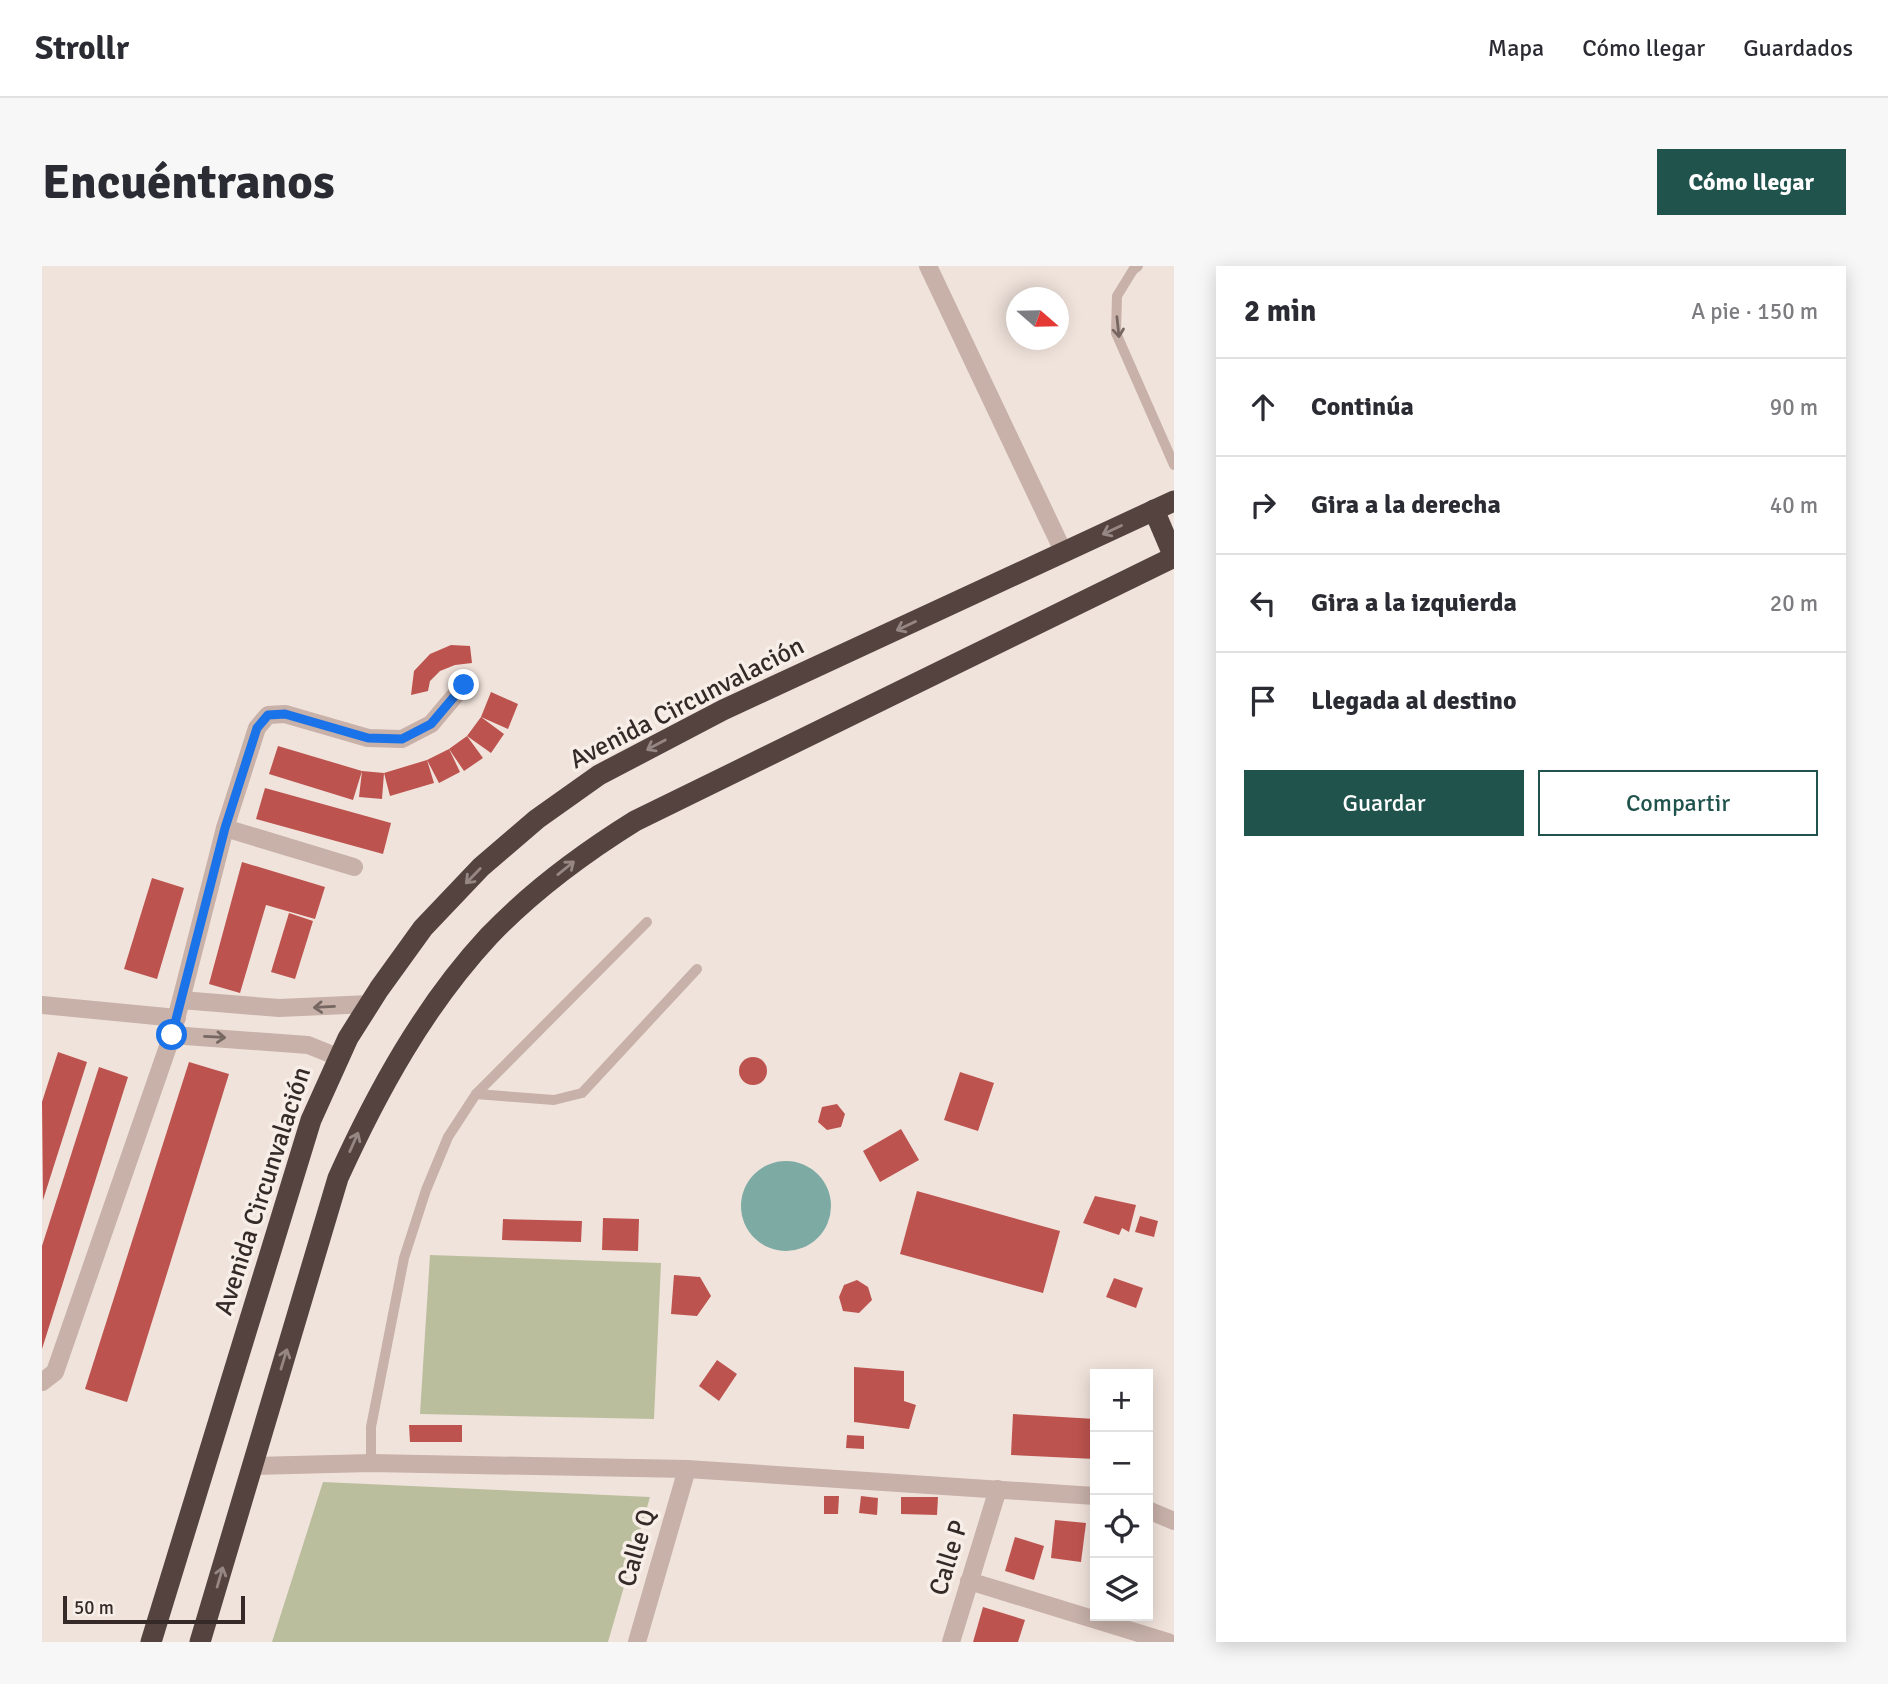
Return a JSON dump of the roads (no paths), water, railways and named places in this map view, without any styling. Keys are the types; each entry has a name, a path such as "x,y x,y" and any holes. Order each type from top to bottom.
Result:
{"highway":[{"name":"Avenida Circunvalación","path":"151,1642 311,1120 338,1057 370,1004 423,928 481,867 537,819 599,775 723,710 1174,500"},
{"path":"200,1642 343,1166 365,1117 399,1059 440,997 489,936 540,888 577,859 635,821 1174,557 1154,510"}],"street":[{"path":"928,266 1064,552"},
{"path":"42,1382 55,1372 177,1018 225,828 257,728 268,715 285,714 368,738 402,739 431,724 464,685"},
{"path":"225,828 354,867"},
{"path":"177,1018 370,1004"},
{"path":"42,1005 177,1018 308,1045 338,1057"},
{"path":"253,1466 371,1462 687,1469 1090,1496"},
{"name":"Calle Q","path":"637,1642 687,1469"},
{"name":"Calle P","path":"951,1642 998,1489"},
{"path":"1153,1512 1174,1521"},
{"path":"969,1581 1168,1642"}],"lane":[{"path":"1138,266 1117,296 1116,333 1174,465"},
{"path":"371,1462 371,1427 404,1258 426,1190 448,1137 477,1094 647,922"},
{"path":"477,1094 554,1100 582,1093 697,969"}],"water":[{"path":"777,1161 795,1161 811,1168 824,1181 831,1197 831,1215 824,1231 811,1244 795,1251 777,1251 761,1244 748,1231 741,1215 741,1197 748,1181 761,1168"}]}
